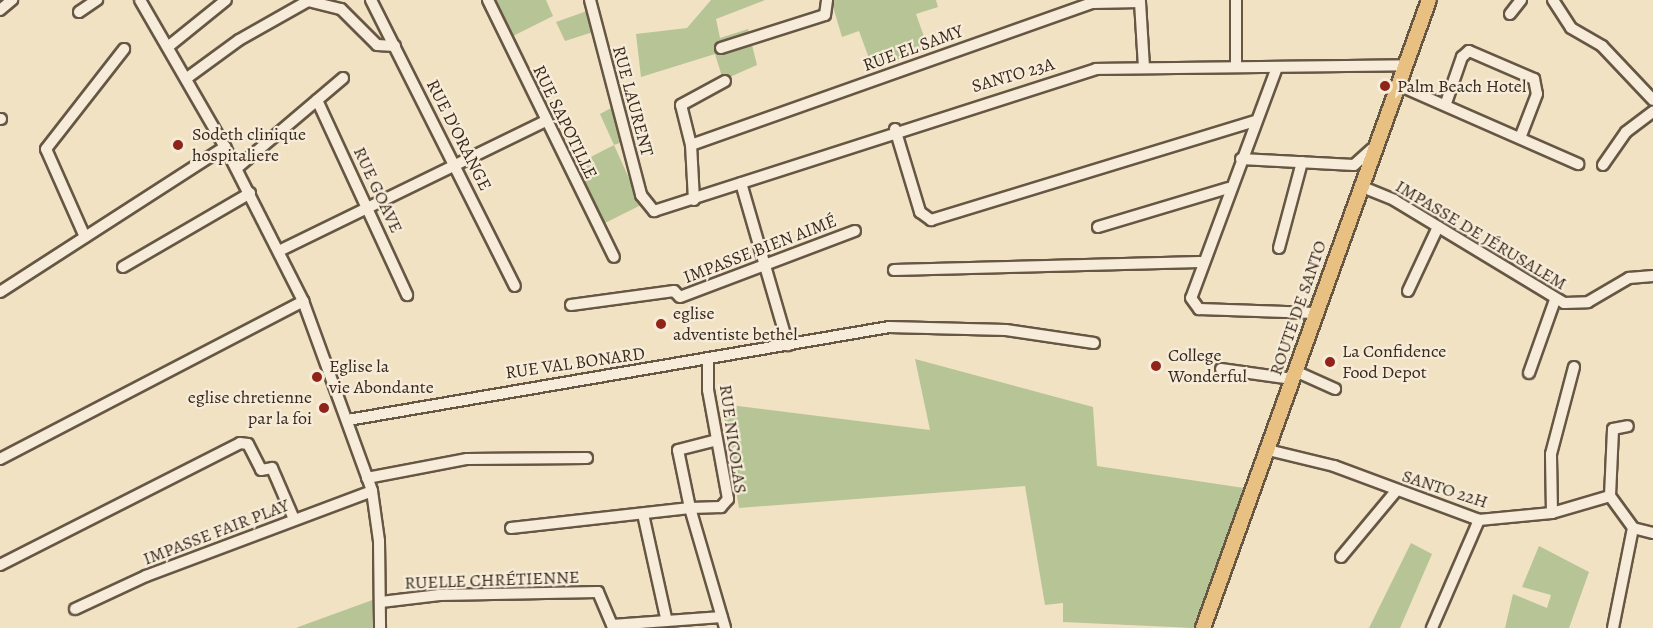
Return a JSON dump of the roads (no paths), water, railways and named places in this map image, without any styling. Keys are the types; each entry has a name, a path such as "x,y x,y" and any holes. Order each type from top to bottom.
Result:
{"main road":[{"name":"ROUTE DE SANTO","path":"1203,628 1360,186 1429,0"}],"street":[{"path":"0,10 12,0"},
{"path":"78,12 97,0"},
{"path":"140,0 169,46 237,168 281,250 303,301 372,491 381,602 380,628"},
{"path":"169,46 226,0"},
{"name":"RUE D'ORANGE","path":"371,0 515,286"},
{"name":"RUE SAPOTILLE","path":"488,0 614,257"},
{"name":"RUE LAURENT","path":"590,0 648,210"},
{"path":"722,48 825,15 827,0"},
{"path":"1236,0 1236,66"},
{"path":"1510,14 1521,0"},
{"path":"1553,0 1571,28 1602,46 1653,100"},
{"path":"187,78 239,40 308,1 341,9 377,45 395,46"},
{"name":"RUE EL SAMY","path":"691,145 1093,3 1140,2 1144,68"},
{"path":"85,237 46,148 124,49"},
{"path":"1446,103 1462,57 1469,51 1534,79 1537,94 1520,138"},
{"name":"SANTO 23A","path":"648,210 694,200 895,129 1096,69 1236,66 1276,70 1405,65"},
{"path":"1276,70 1200,262 1191,298 1199,309 1315,313"},
{"path":"237,168 344,78"},
{"path":"694,200 691,145 681,105 725,81"},
{"path":"1398,85 1446,103 1578,164"},
{"name":"RUE GOAVE","path":"317,100 370,207 407,295"},
{"path":"1603,165 1626,132 1653,112"},
{"path":"281,250 546,121"},
{"path":"895,129 920,212 932,220 1254,121"},
{"path":"1241,159 1354,165 1377,143"},
{"path":"0,292 225,147"},
{"path":"1280,249 1302,162"},
{"path":"741,183 788,345"},
{"name":"IMPASSE DE JÉRUSALEM","path":"1360,186 1438,227 1555,300 1588,302 1629,278 1653,276"},
{"path":"1098,227 1228,188"},
{"path":"123,267 250,193"},
{"path":"1408,291 1438,227"},
{"name":"IMPASSE BIEN AIMÉ","path":"571,305 674,291 680,297 855,231"},
{"path":"894,270 1200,262"},
{"path":"1529,373 1555,300"},
{"path":"0,459 303,301"},
{"name":"RUE VAL BONARD","path":"348,420 452,398 708,361 889,327 1006,330 1094,343"},
{"name":"RUE NICOLAS","path":"690,508 726,504 708,361"},
{"path":"1552,513 1551,454 1574,367"},
{"path":"1221,369 1294,375 1335,389"},
{"path":"1628,426 1613,429 1610,496 1634,528 1653,533"},
{"path":"717,440 678,450 690,508 724,623"},
{"path":"0,565 240,442 248,444 261,470 272,468 294,519"},
{"name":"SANTO 22H","path":"1268,450 1334,466 1479,520 1552,513 1610,496"},
{"path":"367,478 467,459 587,458"},
{"name":"IMPASSE FAIR PLAY","path":"75,609 294,519 372,491"},
{"path":"1341,557 1396,491"},
{"path":"512,528 690,508"},
{"path":"643,514 666,618"},
{"path":"1432,628 1479,520"},
{"path":"1613,628 1634,528"},
{"name":"RUELLE CHRÉTIENNE","path":"381,602 440,595 598,592 612,625 666,618 724,623"}],"place":[{"name":"Palm Beach Hotel","path":"1385,86"},
{"name":"Sodeth clinique hospitaliere","path":"178,145"},
{"name":"eglise adventiste bethel","path":"661,324"},
{"name":"La Confidence Food Depot","path":"1330,362"},
{"name":"College Wonderful","path":"1156,366"},
{"name":"Eglise la vie Abondante","path":"317,377"},
{"name":"eglise chretienne par la foi","path":"324,408"}]}
